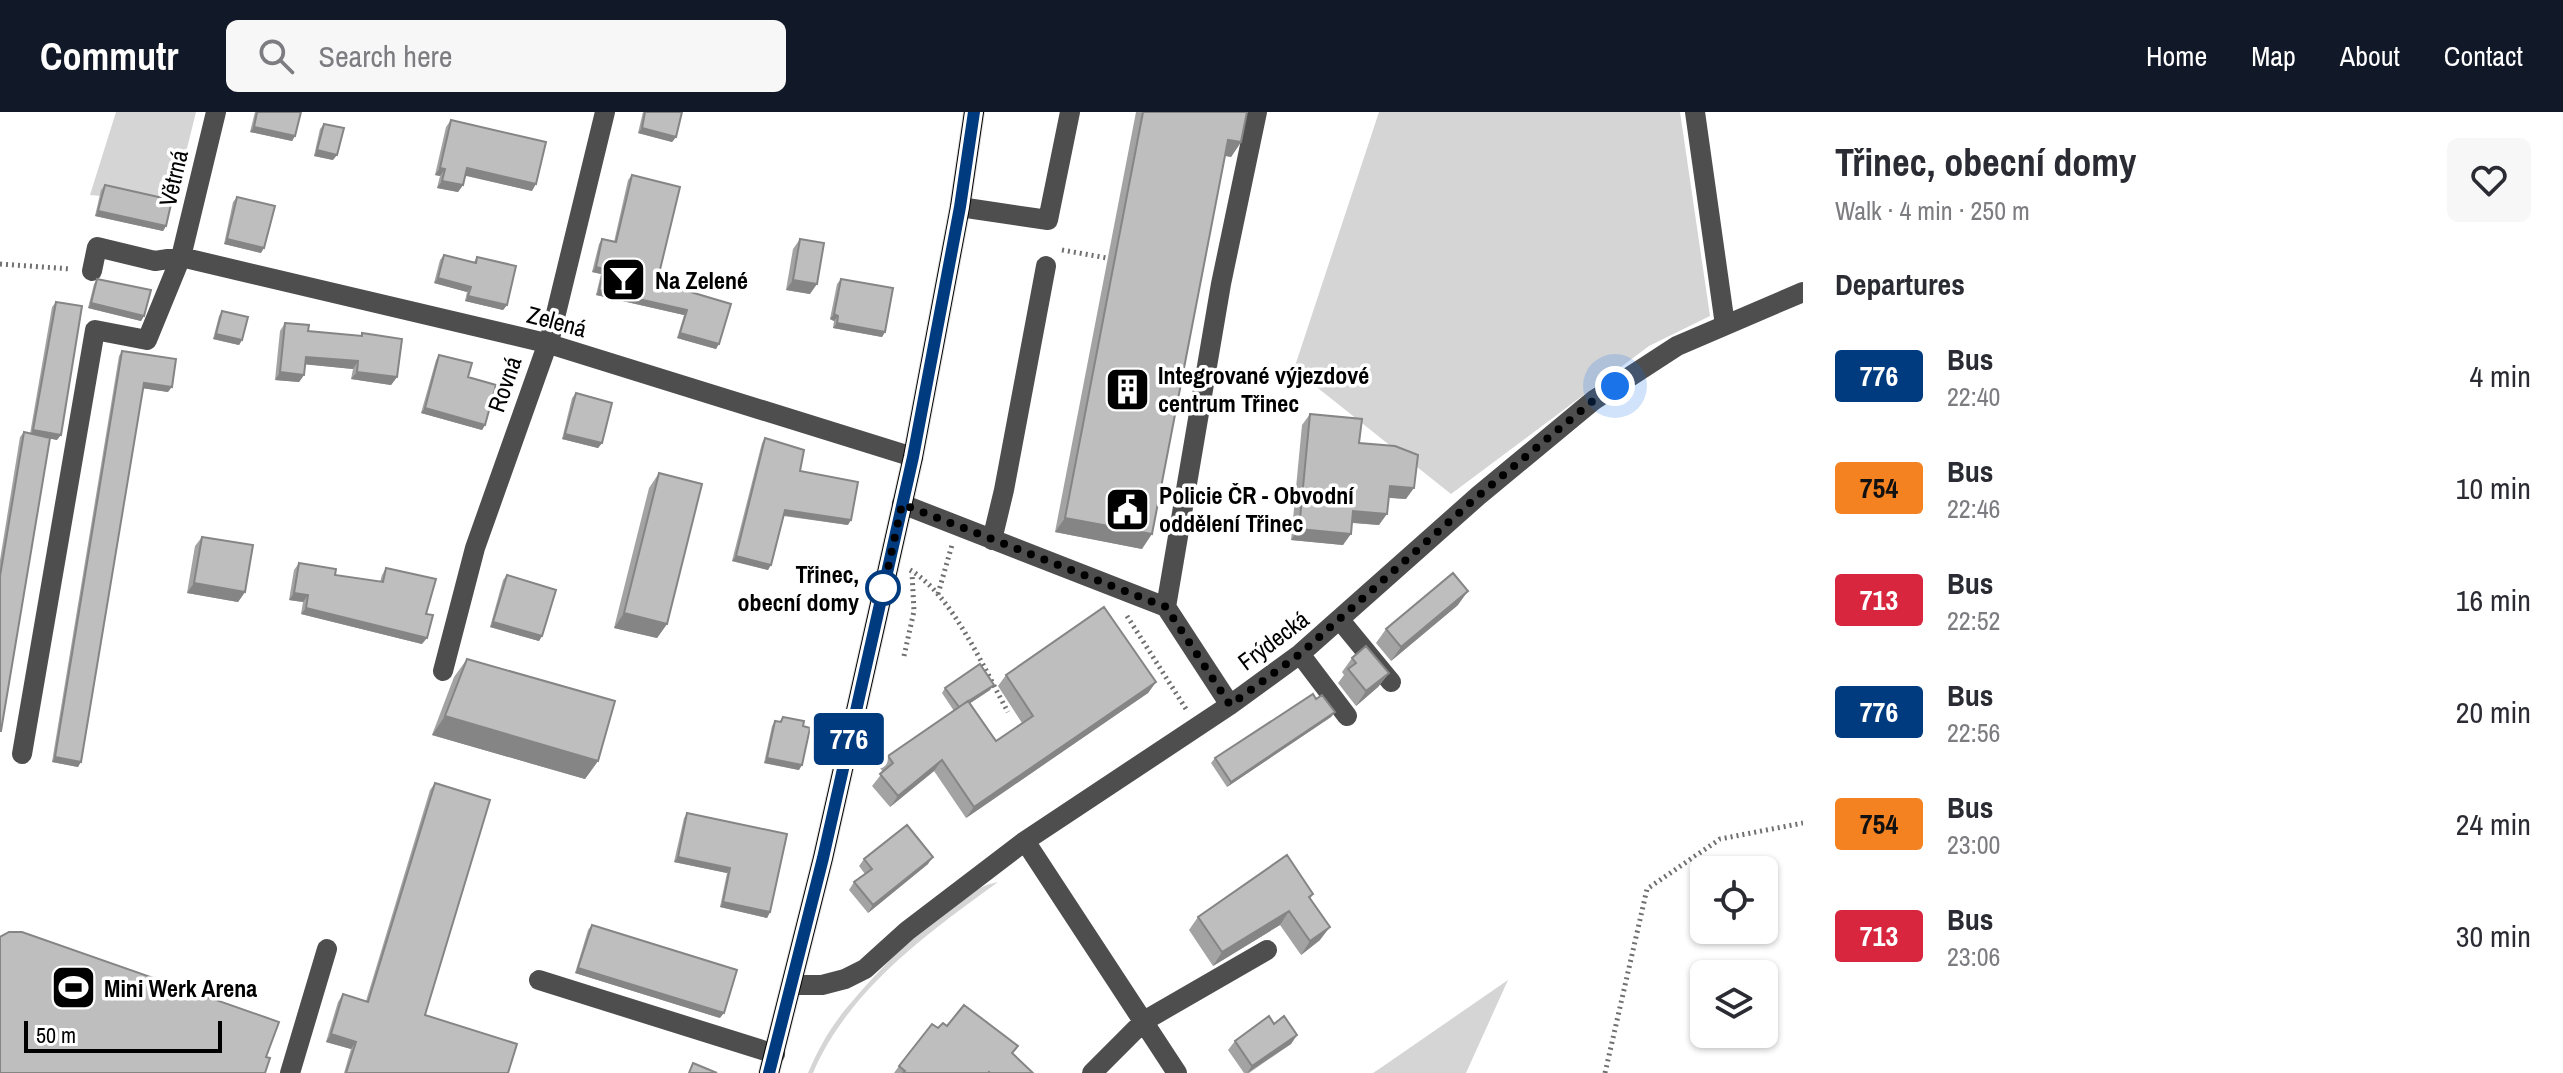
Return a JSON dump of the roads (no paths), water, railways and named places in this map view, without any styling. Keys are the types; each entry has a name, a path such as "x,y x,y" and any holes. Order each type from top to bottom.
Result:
{"main road":[{"path":"772,1064 913,457 960,207 974,112"}],"street":[{"name":"Větrná","path":"22,754 95,330 147,340 181,257 216,112"},
{"name":"Rovná","path":"443,671 475,548 551,334 605,112"},
{"path":"960,207 1048,220 1070,112"},
{"path":"1166,607 1221,284 1257,112"},
{"path":"1695,112 1725,325"},
{"name":"Zelená","path":"92,271 97,247 155,261 181,257 546,343 913,457"},
{"path":"992,540 1046,266"},
{"name":"Frýdecká","path":"792,985 822,985 865,969 918,922 1025,841 1230,705 1300,654 1478,496 1594,400 1677,346 1803,292"},
{"path":"902,504 1166,607 1230,705"},
{"path":"1340,620 1391,682"},
{"path":"1300,654 1347,716"},
{"path":"1025,841 1177,1073"},
{"path":"290,1073 327,949"},
{"path":"1092,1073 1144,1021 1267,950"},
{"path":"539,980 772,1064"}],"place":[{"name":"Na Zelené","path":"624,280"},
{"name":"Integrované výjezdové centrum Třinec","path":"1127,389"},
{"name":"Policie ČR - Obvodní oddělení Třinec","path":"1128,509"},
{"name":"Třinec, obecní domy","path":"883,588"},
{"name":"Mini Werk Arena","path":"73,988"}]}
